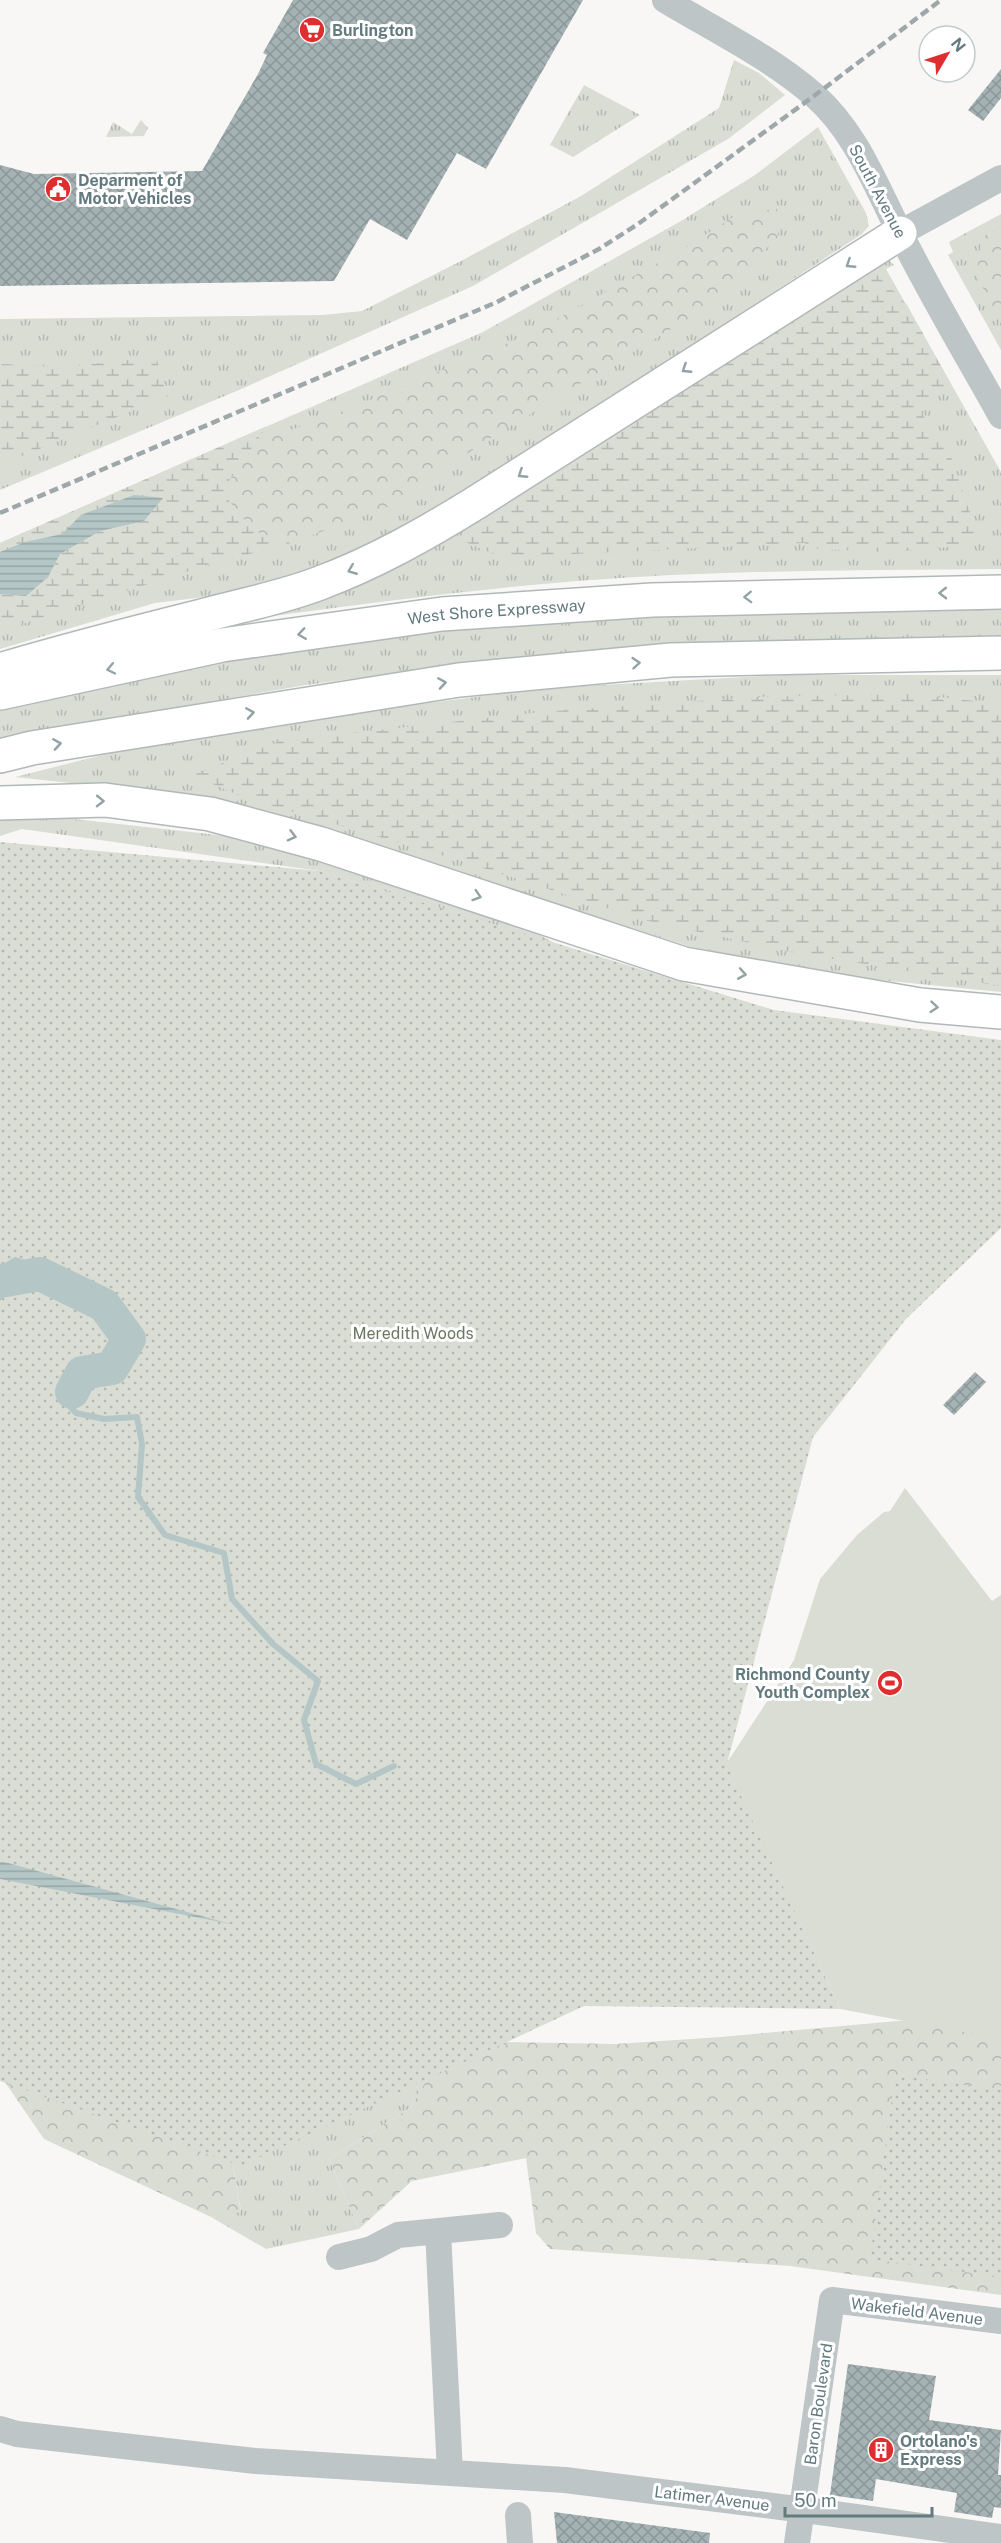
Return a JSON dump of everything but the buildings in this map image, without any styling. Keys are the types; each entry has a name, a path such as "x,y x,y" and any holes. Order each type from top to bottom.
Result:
{"highway":[{"path":"0,669 68,650 266,602 320,584 372,562 425,534 477,502 900,233"},
{"name":"West Shore Expressway","path":"0,693 222,645 442,614 652,600 1001,592"},
{"path":"0,756 44,746 471,679 671,660 1001,653"},
{"path":"0,802 105,800 210,814 321,844 684,964 920,1005 1001,1012"}],"street":[{"name":"South Avenue","path":"665,0 775,66 814,96 842,125 870,170 900,233 1001,416"},
{"path":"900,233 1001,178"},
{"path":"339,2257 371,2249 398,2235 501,2225"},
{"path":"438,2231 450,2473"},
{"name":"Wakefield Avenue","path":"832,2300 1001,2321"},
{"name":"Baron Boulevard","path":"797,2543 832,2300"},
{"name":"Latimer Avenue","path":"0,2429 16,2434 256,2461 565,2480 802,2510 893,2533 1001,2537"},
{"path":"518,2515 520,2543"}],"green space":[{"path":"734,60 759,73 785,95 728,139 473,286 239,390 0,490 0,319 323,315 362,311 581,196 719,108"},
{"path":"584,85 640,115 573,157 550,145"},
{"path":"141,120 148,128 144,136 106,137 113,122 132,134"},
{"path":"818,127 866,213 869,226 862,234 456,500 336,563 213,596 155,603 0,649 0,543 483,332 681,221 755,175"},
{"path":"777,209 778,237 706,308 495,435 390,506 291,543 253,531 229,501 228,482 256,441 321,420 530,334 688,246 739,213"},
{"path":"1001,214 1001,350 948,255 953,252 949,242"},
{"path":"1001,227 1001,322 976,275 982,237"},
{"path":"887,258 894,265 886,269 1001,472 1001,569 842,570 631,577 425,596 172,630 292,597"},
{"path":"868,266 907,305 950,382 922,414 951,457 977,533 962,546 887,552 817,549 804,543 531,556 494,554 463,541 467,523"},
{"path":"156,357 168,396 0,465 0,364 64,367"},
{"path":"267,426 228,482 229,501 253,531 291,543 211,564 0,631 0,594 26,596 48,577 60,554 100,531 144,521 81,515 62,534 25,542 0,552 0,543"},
{"path":"1001,602 1001,641 734,644 524,656 306,685 86,723 0,743 0,705 299,644 524,620"},
{"path":"783,675 1001,675 1001,992 829,975 688,946 337,833 180,795 15,777 130,748 313,718 545,688"},
{"path":"913,694 1001,704 1001,986 796,953 644,920 455,859 245,798 192,775 280,741 541,712 755,697"},
{"path":"11,812 254,839 508,917 556,944 320,871 22,829 0,836 0,813"},
{"name":"Meredith Woods","path":"0,842 320,871 774,1010 1001,1040 1001,1228 906,1319 813,1437 727,1764 840,2009 584,2006 241,2166 0,2081"},
{"name":"Richmond County Youth Complex","path":"905,1488 992,1601 1001,1595 1001,2039 840,2009 726,1764 794,1660 820,1579 857,1535 884,1512 890,1511"},
{"path":"974,2014 1001,2029 1001,2295 790,2266 550,2249 536,2233 526,2158 412,2181 359,2229 329,2159 410,2108 450,2041 616,2044"},
{"path":"0,2041 225,2121 241,2212 211,2217 44,2139 0,2075"},
{"path":"450,2041 410,2108 329,2159 359,2229 266,2249 211,2217 241,2211 225,2121"},
{"path":"895,2075 1001,2090 1001,2277 870,2259"}],"shaded area":[{"path":"134,495 163,498 144,521 100,531 60,554 48,577 26,596 0,594 0,552 25,542 62,534 81,515"},
{"path":"15,1257 73,1275 104,1305 43,1288 5,1294 0,1301 0,1266"},
{"path":"0,1862 8,1863 231,1924 0,1879"}],"waterway":[{"path":"0,1281 40,1274 104,1305 129,1339 112,1368 82,1373 72,1392"},
{"path":"72,1392 66,1402 76,1413 104,1419 137,1417 142,1444 138,1497 165,1535 224,1553 232,1599 273,1644 318,1681 304,1720 316,1764 356,1784 394,1766"}],"railway":[{"path":"0,513 497,302 599,249 638,224 814,96 941,0"}],"place":[{"name":"Burlington","path":"312,30"},
{"name":"Deparment of Motor Vehicles","path":"58,189"},
{"name":"Richmond County Youth Complex","path":"890,1683"},
{"name":"Ortolano's Express","path":"881,2450"}]}
